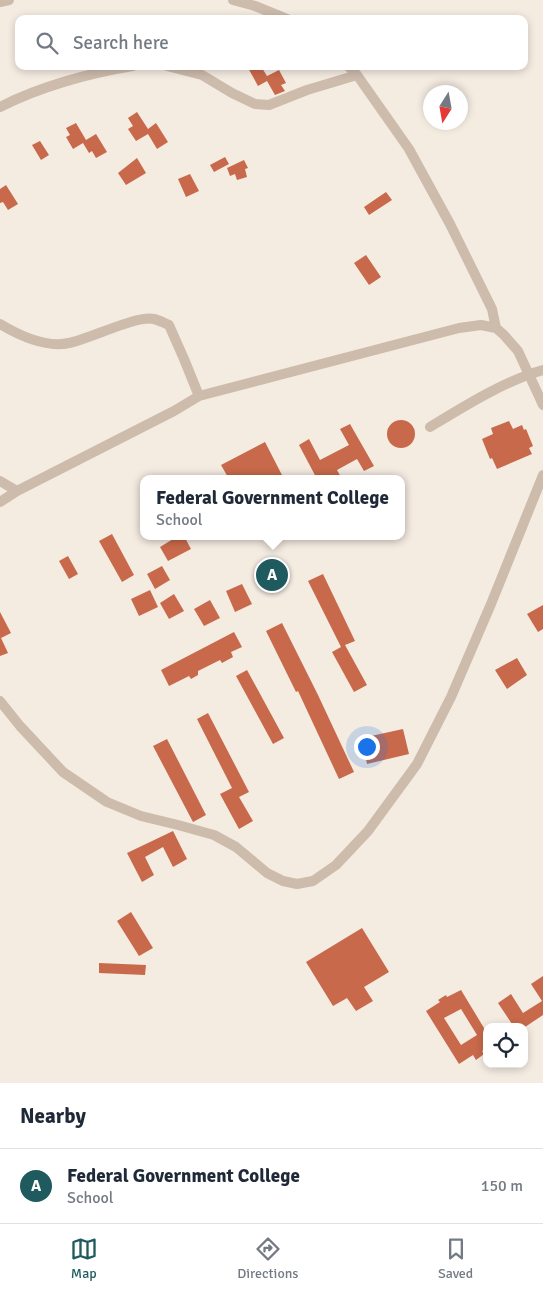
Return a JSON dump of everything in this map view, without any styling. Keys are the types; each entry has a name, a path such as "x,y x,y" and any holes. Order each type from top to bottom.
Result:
{"street":[{"path":"0,2 9,0"},
{"path":"233,0 277,15"},
{"path":"0,107 23,95 117,70"},
{"path":"183,70 202,75 255,104 269,105 307,90 357,75"},
{"path":"352,70 409,149 450,224 492,309 496,328"},
{"path":"0,324 15,333 38,341 61,344 135,321 154,318 169,325 199,396"},
{"path":"0,502 17,491 174,411 199,396 459,328 481,325 496,328 504,335 518,351 543,405"},
{"path":"430,427 457,410 528,374 543,370"},
{"path":"0,700 20,726 63,772 107,802 141,816 214,835 236,847 267,873 283,881 297,884 313,881 336,865 368,831 417,764 451,697 543,475"},
{"path":"0,481 17,491"}],"building":[{"path":"249,70 263,70 267,76 279,70 286,83 281,85 285,91 275,95 267,81 258,86"},
{"path":"137,112 148,129 156,123 168,142 157,149 148,134 136,141 128,129 133,126 128,118"},
{"path":"76,123 86,140 96,134 107,152 96,158 92,151 89,153 83,143 73,149 66,137 70,135 66,128"},
{"path":"40,141 49,155 41,160 32,145"},
{"path":"225,157 229,164 214,172 210,165"},
{"path":"137,158 146,173 126,185 118,173"},
{"path":"244,160 248,168 245,169 247,177 237,180 235,174 230,176 227,168"},
{"path":"190,174 199,191 186,197 178,179"},
{"path":"6,185 18,204 8,210 3,202 0,203 0,189"},
{"path":"386,192 392,200 369,215 364,207"},
{"path":"366,255 381,277 369,285 354,263"},
{"path":"401,420 411,424 415,434 411,444 401,448 391,444 387,434 391,424"},
{"path":"509,421 513,429 522,425 524,430 526,429 533,446 529,448 532,454 497,469 492,458 490,459 482,439 493,434 491,428"},
{"path":"350,424 374,466 364,471 357,459 337,470 340,475 315,475 299,445 309,439 320,460 349,445 340,429"},
{"path":"265,442 282,475 227,475 221,465"},
{"path":"112,534 134,575 122,582 99,541"},
{"path":"171,540 186,540 191,549 168,561 160,547"},
{"path":"68,556 78,574 69,579 59,561"},
{"path":"162,566 170,580 155,589 147,574"},
{"path":"323,574 355,641 345,645 367,685 354,692 332,652 341,647 308,581"},
{"path":"242,584 252,604 235,612 226,591"},
{"path":"150,590 158,607 139,616 131,599"},
{"path":"174,594 184,611 169,619 160,603"},
{"path":"210,600 220,618 204,626 194,609"},
{"path":"543,605 543,629 538,632 527,614"},
{"path":"0,612 11,633 1,638 8,653 0,656"},
{"path":"282,623 354,772 339,779 298,691 296,692 266,631"},
{"path":"234,632 242,647 231,652 233,657 222,663 220,660 198,671 198,675 191,679 189,676 169,686 161,670"},
{"path":"517,658 527,675 507,689 495,670"},
{"path":"247,670 284,738 273,744 236,676"},
{"path":"208,713 249,792 239,797 253,821 239,829 220,794 232,788 197,719"},
{"path":"403,729 409,754 367,764 362,738"},
{"path":"167,739 206,815 193,822 153,746"},
{"path":"173,831 187,859 173,867 163,847 145,857 154,875 142,882 127,853"},
{"path":"131,912 153,948 139,956 117,921"},
{"path":"362,928 389,972 364,987 373,1001 356,1011 347,998 333,1006 306,962"},
{"path":"99,963 146,965 145,975 99,973"},
{"path":"543,976 543,1015 528,1025 528,1023 511,1023 498,1003 511,994 523,1013 542,1001 531,984"},
{"path":"461,990 483,1026 483,1055 476,1060 473,1055 459,1064 426,1011 440,1002 438,1000 446,995 447,997","holes":["461,1009 477,1035 461,1045 444,1018"]}],"place":[{"name":"Federal Government College","path":"272,575"}]}
